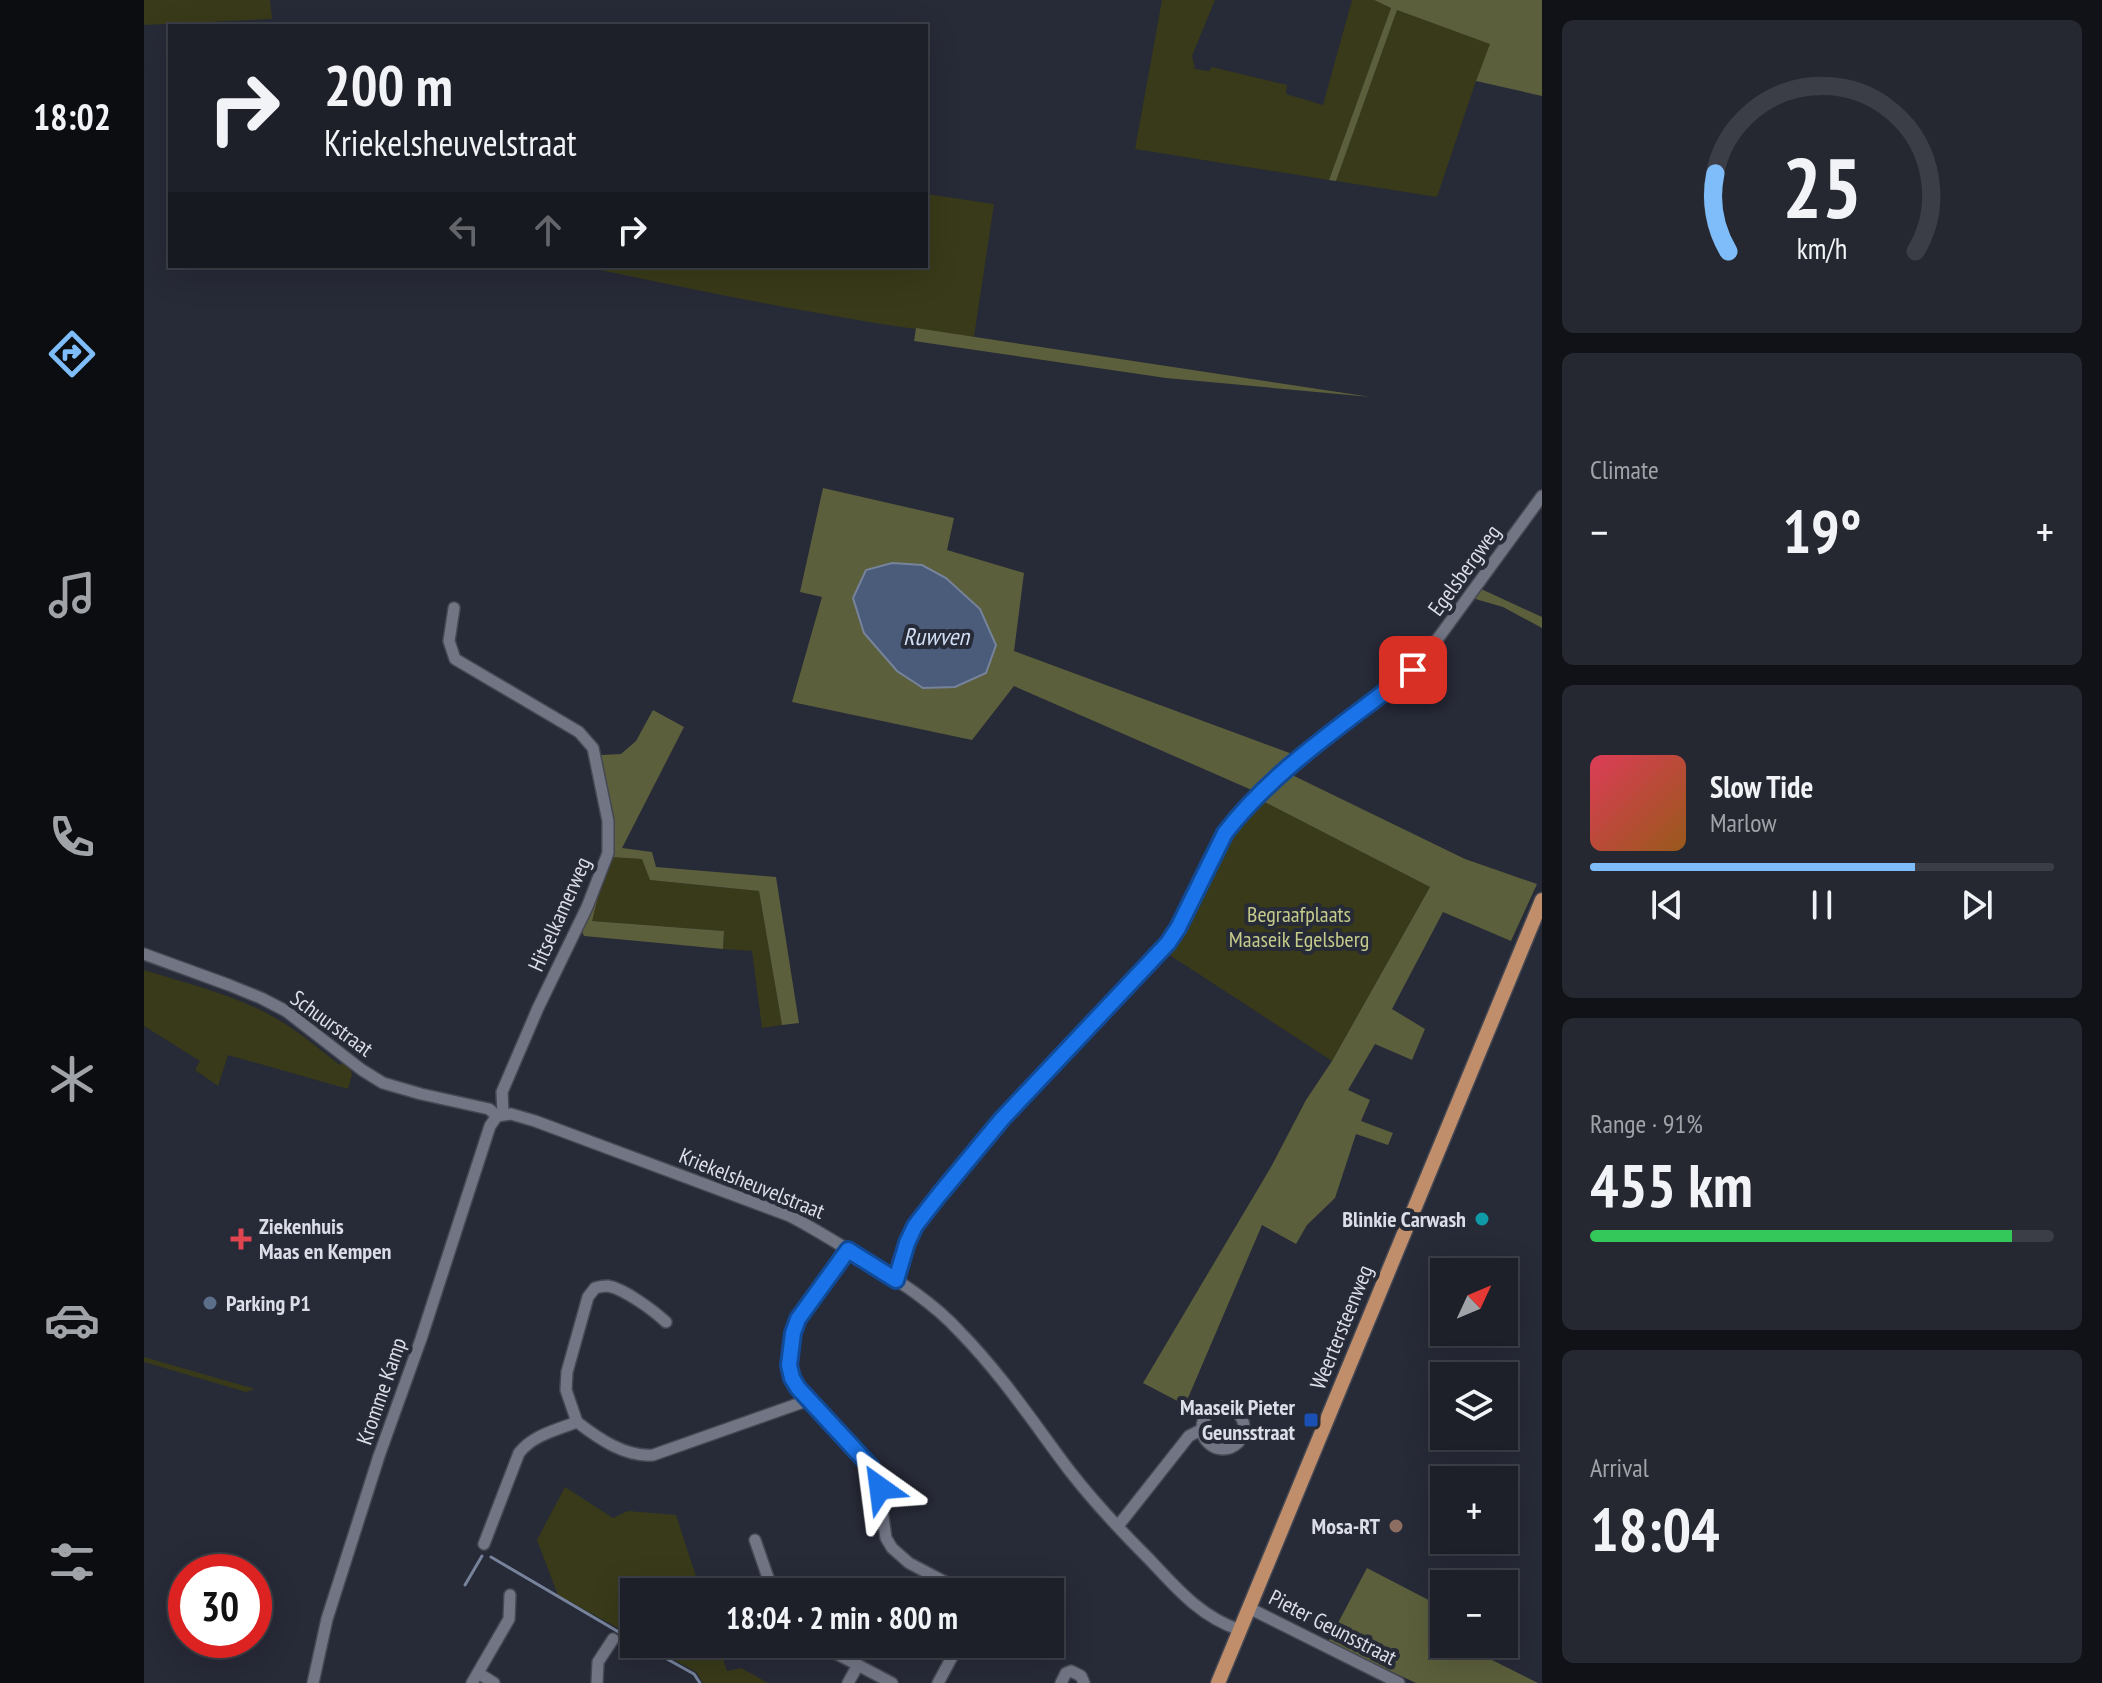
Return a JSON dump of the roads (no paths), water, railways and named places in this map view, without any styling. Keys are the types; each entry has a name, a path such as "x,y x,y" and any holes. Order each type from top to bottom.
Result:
{"main road":[{"name":"Weertersteenweg","path":"1218,1683 1542,902"}],"street":[{"name":"Egelsbergweg","path":"896,1280 915,1226 939,1195 1002,1119 1168,943 1233,822 1278,775 1423,659 1542,496"},
{"name":"Hitselkamerweg","path":"454,608 449,641 455,659 579,732 593,748 608,821 608,853 587,907 502,1092 500,1115"},
{"name":"Schuurstraat","path":"144,954 229,985 286,1011 383,1083 489,1109 500,1115"},
{"name":"Kriekelsheuvelstraat","path":"500,1115 511,1114 535,1121 780,1212 820,1231 896,1280 957,1328 1015,1394 1071,1472 1118,1526 1195,1605 1213,1619 1240,1630"},
{"name":"Kromme Kamp","path":"313,1683 327,1619 379,1456 421,1339 490,1126 500,1115"},
{"path":"848,1250 798,1319 789,1365 792,1378 871,1467 883,1501 886,1538 892,1548 909,1563 937,1578"},
{"path":"666,1322 625,1294 607,1286 595,1288 588,1297 567,1372 566,1390 577,1422 627,1452 639,1456 653,1455 809,1400"},
{"path":"484,1544 519,1453 535,1439 577,1422"},
{"path":"1118,1526 1189,1436 1201,1430"},
{"path":"755,1540 768,1578"},
{"path":"494,1683 475,1678 509,1619 510,1595"},
{"name":"Pieter Geunsstraat","path":"1249,1608 1399,1683"},
{"path":"597,1683 598,1662 613,1639"},
{"path":"845,1658 892,1683"},
{"path":"938,1683 951,1658"},
{"path":"848,1683 858,1665"},
{"path":"1061,1683 1066,1673 1071,1671 1081,1676 1084,1683"}],"water":[{"name":"Ruwven","path":"892,563 922,565 946,578 980,609 996,645 986,673 955,687 923,688 897,671 864,633 853,598 866,570"}],"waterway":[{"path":"465,1585 482,1556"},
{"path":"491,1557 620,1633"},
{"path":"665,1658 694,1674 700,1683"}],"place":[{"name":"Blinkie Carwash","path":"1482,1219"},
{"name":"Ziekenhuis Maas en Kempen","path":"241,1239"},
{"name":"Parking P1","path":"210,1303"},
{"name":"Maaseik Pieter Geunsstraat","path":"1311,1420"},
{"name":"Mosa-RT","path":"1396,1526"}],"park label":[{"name":"Begraafplaats Maaseik Egelsberg","path":"1299,926"}]}
